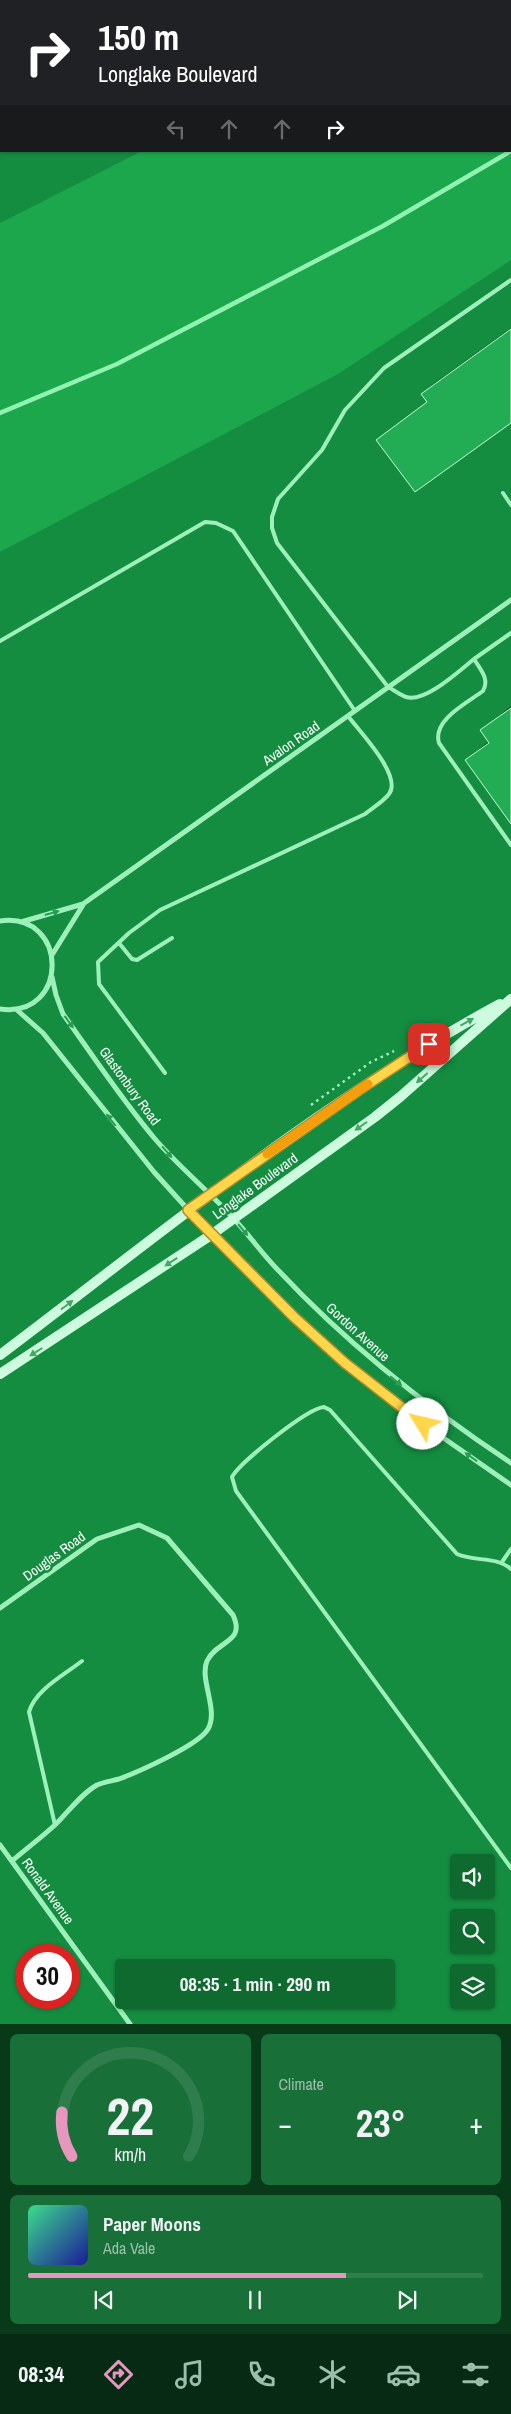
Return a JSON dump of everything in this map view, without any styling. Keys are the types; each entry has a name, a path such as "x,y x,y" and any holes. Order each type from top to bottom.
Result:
{"main road":[{"name":"Longlake Boulevard","path":"0,1355 188,1210 391,1068 511,999"},
{"name":"Longlake Boulevard","path":"0,1374 211,1235 400,1097 511,999"}],"street":[{"name":"Avalon Road","path":"21,922 83,904 511,600"},
{"name":"Avalon Road","path":"52,955 83,904"},
{"path":"0,921 21,922 42,935 52,955"},
{"name":"Glastonbury Road","path":"52,955 52,977 63,1014 154,1137 209,1196"},
{"path":"0,1010 17,1010 39,999 47,989 52,977"},
{"path":"17,1010 43,1034 63,1057 113,1123 188,1210 211,1235 230,1250 288,1311 345,1363 409,1414 511,1485"},
{"name":"Gordon Avenue","path":"209,1196 233,1218 297,1290 385,1372 419,1399 511,1463"},
{"name":"Douglas Road","path":"0,1608 97,1538 139,1525 167,1538 233,1615 238,1624 238,1632 233,1638 214,1650 206,1663 211,1714 209,1728 200,1739 170,1756 90,1790 55,1825"},
{"path":"12,1861 55,1825"},
{"name":"Ronald Avenue","path":"0,1845 130,2024"}],"lane":[{"path":"511,280 384,368 345,410 322,450 278,499 272,517 272,528 277,543 388,687 406,697 416,698 426,695 511,633"},
{"path":"503,492 511,505"},
{"path":"0,641 205,522 216,523 233,531 355,711"},
{"path":"474,659 486,678 486,686 483,691 440,725 437,737 439,743 511,845"},
{"path":"165,1073 99,984 98,962 118,943 160,910 365,814 390,794 392,781 386,768 348,716"},
{"path":"118,943 132,959 138,960 172,938"},
{"path":"511,1569 502,1562 466,1559 457,1554 330,1410 324,1407 310,1412 245,1460 232,1476 236,1491 511,1868"},
{"path":"502,1562 511,1548"},
{"path":"55,1825 29,1712 32,1702 40,1694 82,1661"}],"green space":[{"path":"140,152 511,152 511,260 338,374 0,552 0,223"}],"building":[{"path":"511,329 511,423 415,492 376,440 427,402 421,394"},
{"path":"511,708 511,824 465,760 489,743 480,730"}],"waterway":[{"path":"0,413 117,364 383,226 509,152"}],"slow traffic":[{"path":"267,1154 368,1084"}],"route":[{"path":"423,1424 345,1363 294,1317 230,1250 211,1235 188,1210 286,1140 429,1044"}]}
